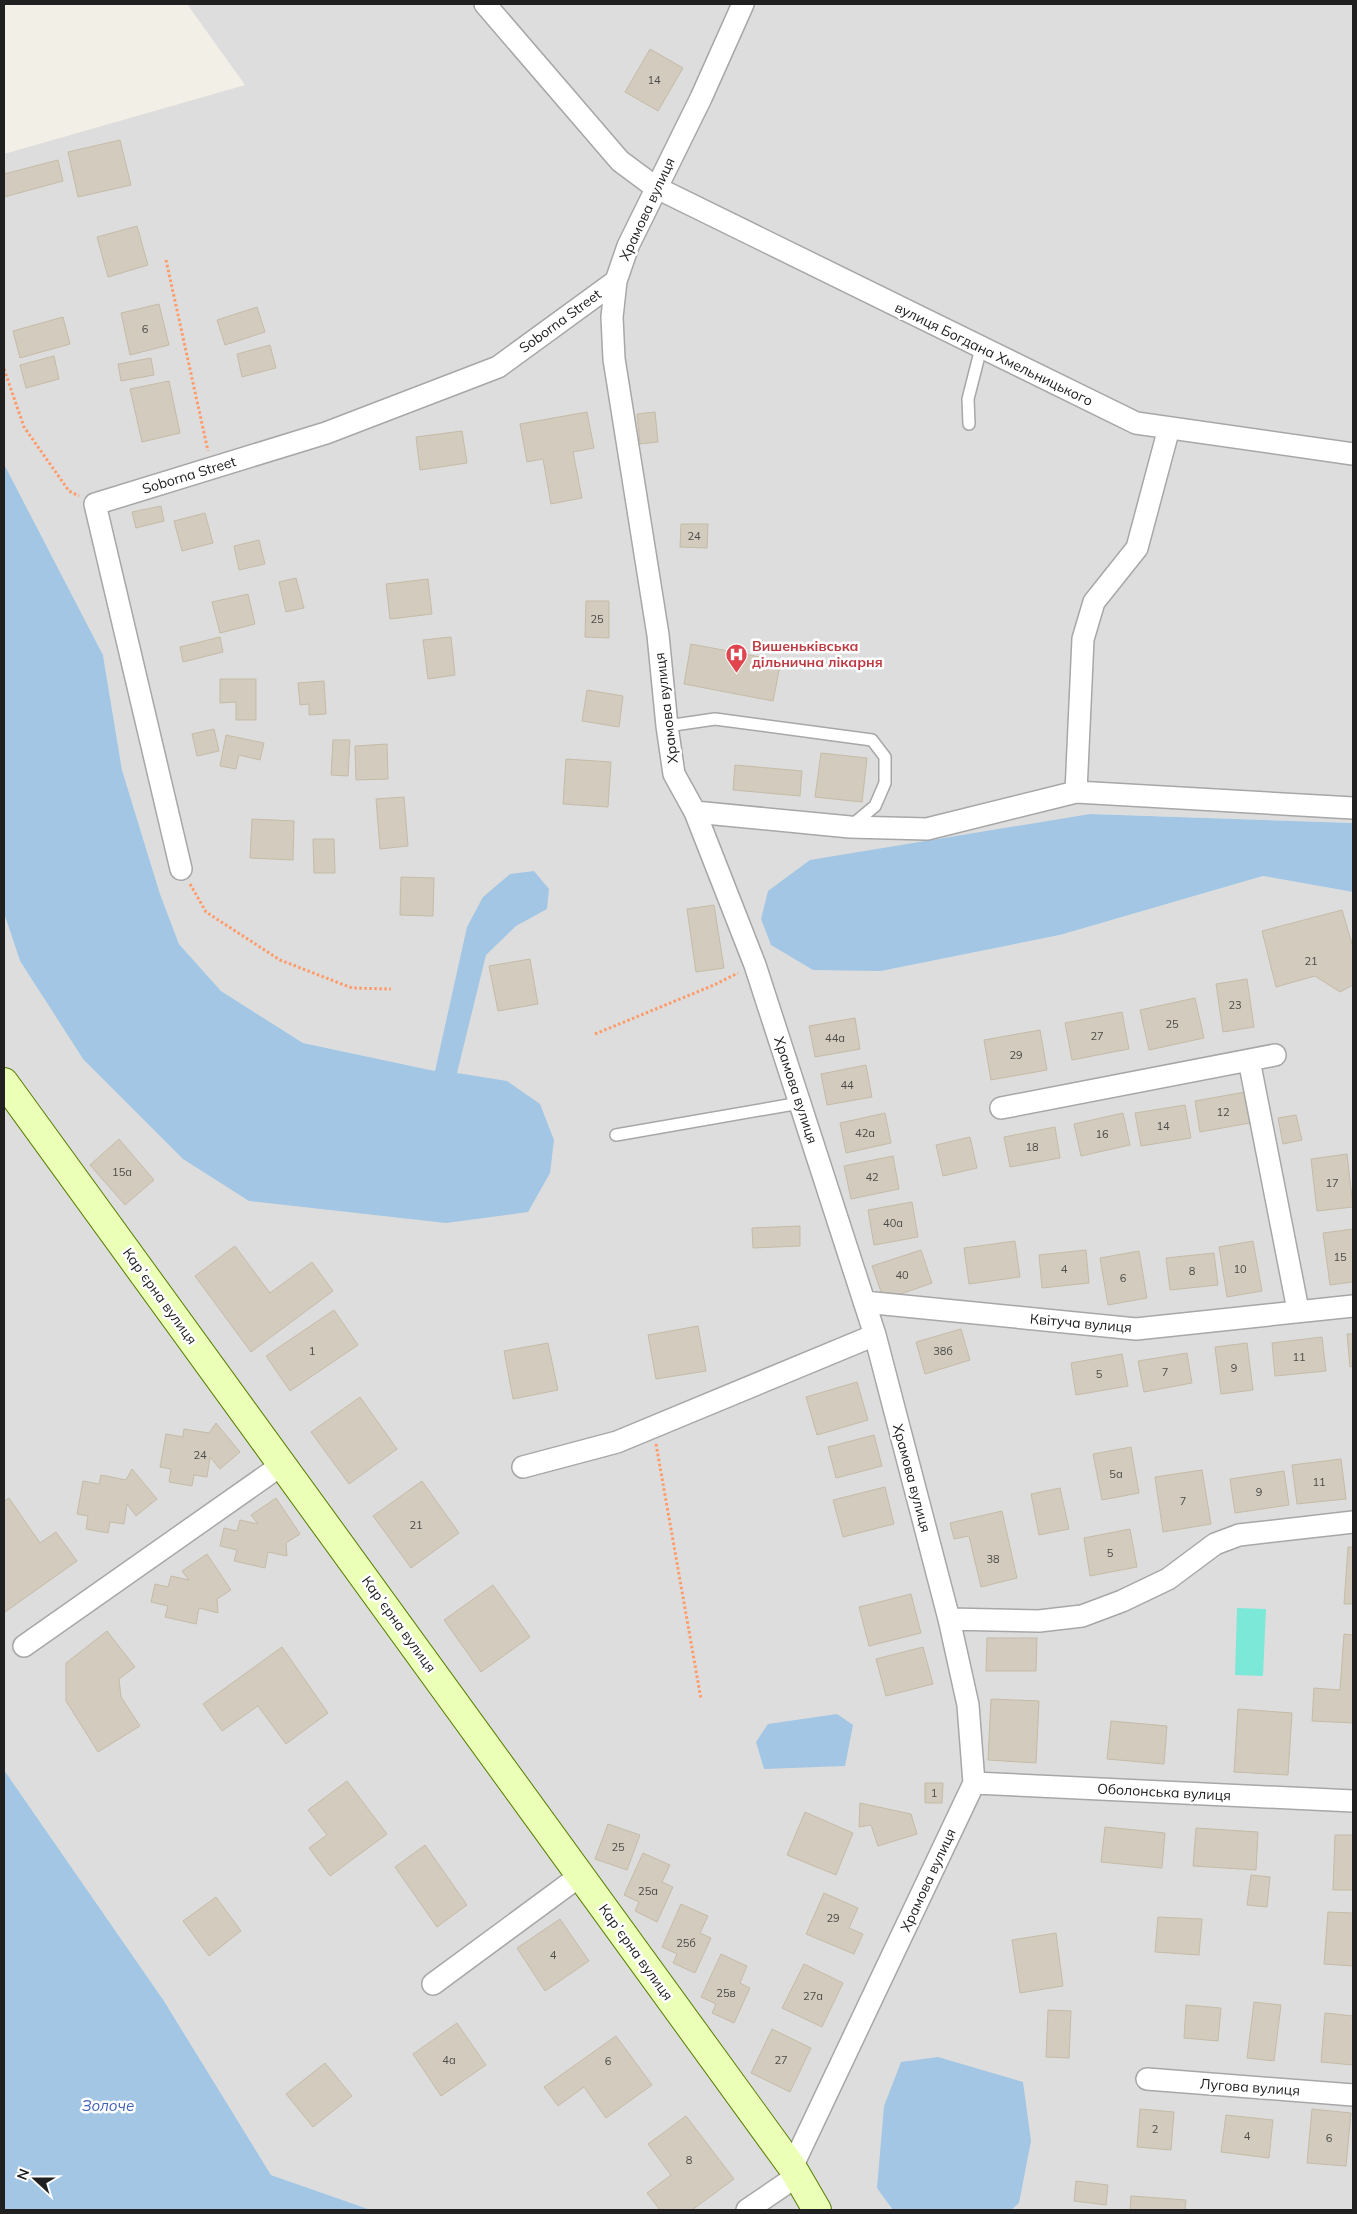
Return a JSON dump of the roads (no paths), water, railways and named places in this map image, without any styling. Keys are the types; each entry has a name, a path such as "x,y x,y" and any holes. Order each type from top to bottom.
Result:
{"street":[{"path":"485,4 620,161 655,187"},
{"name":"Храмова вулиця","path":"743,4 701,98 655,187 628,246 616,281 612,317 614,359 658,635 674,774 695,812 755,965 875,1335 949,1619 968,1705 974,1783 795,2171"},
{"name":"вулиця Богдана Хмельницького","path":"655,187 1136,424 1353,454"},
{"name":"Soborna Street","path":"181,869 95,504 326,433 498,367 616,281"},
{"path":"1076,792 1083,639 1094,602 1137,548 1169,428"},
{"path":"695,812 850,827 927,829 1076,792 1353,808"},
{"path":"1001,1108 1275,1055"},
{"path":"1249,1060 1298,1310"},
{"name":"Карʼєрна вулиця","path":"5,1088 283,1464 581,1874 795,2171 817,2210"},
{"name":"Квітуча вулиця","path":"864,1302 1136,1329 1298,1310 1353,1306"},
{"path":"523,1467 617,1442 875,1335"},
{"path":"24,1646 283,1464"},
{"path":"949,1619 1039,1621 1082,1616 1122,1601 1168,1579 1215,1544 1239,1535 1353,1522"},
{"name":"Оболонська вулиця","path":"974,1783 1353,1801"},
{"path":"433,1984 581,1874"},
{"name":"Лугова вулиця","path":"1147,2079 1353,2095"},
{"path":"747,2210 795,2171"}],"lane":[{"path":"968,424 968,399 981,348"},
{"path":"667,726 715,719 872,740 885,757 885,783 874,806 850,827"},
{"path":"616,1135 800,1102"}],"water":[{"path":"4,464 103,655 122,770 160,894 179,944 221,991 303,1043 435,1071 467,927 483,897 510,874 534,871 549,889 547,909 516,926 486,955 457,1073 507,1081 540,1104 554,1140 550,1173 528,1212 446,1223 249,1201 183,1159 83,1059 20,961 4,913"},
{"path":"1090,814 1353,823 1353,892 1263,876 1060,935 881,971 813,970 771,945 761,919 768,891 810,860"},
{"path":"837,1714 853,1725 845,1766 764,1769 756,1742 768,1724"},
{"name":"Золоче","path":"4,1770 164,2001 271,2175 371,2210 4,2210"},
{"path":"938,2057 1023,2082 1031,2141 1019,2203 1011,2210 893,2210 877,2188 884,2106 901,2062"}],"place":[{"name":"Вишеньківська дільнична лікарня","path":"736,673"}]}
